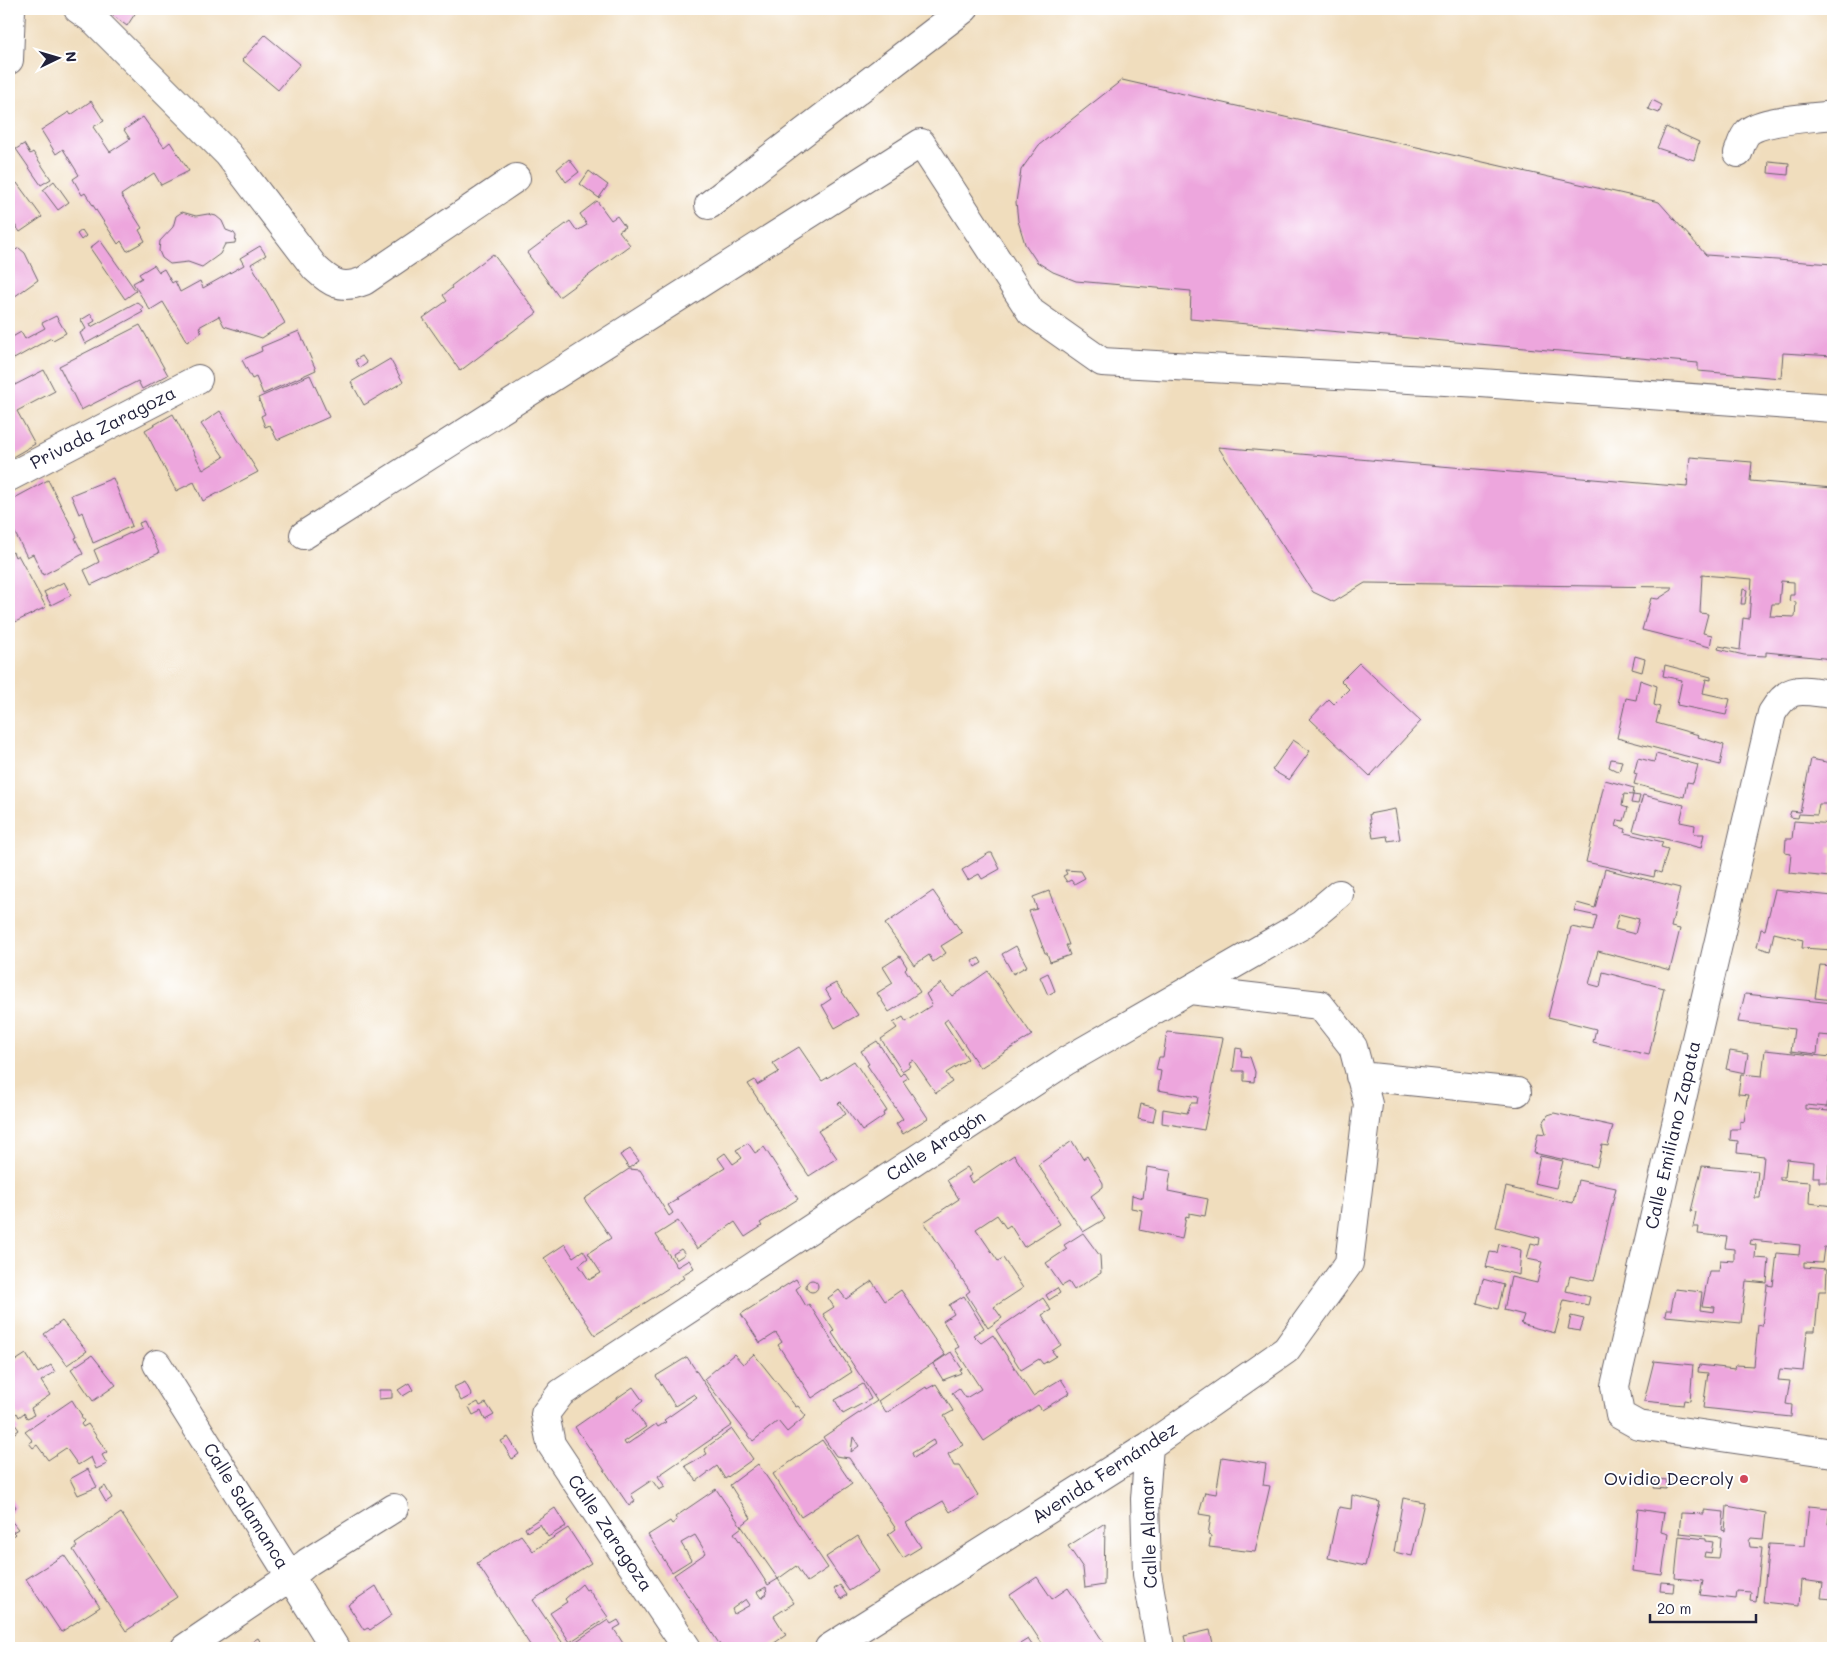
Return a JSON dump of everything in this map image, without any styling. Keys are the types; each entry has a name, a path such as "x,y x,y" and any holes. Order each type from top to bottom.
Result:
{"street":[{"path":"9,60 11,9"},
{"path":"78,9 95,21 228,154 315,268 329,281 351,286 364,281 516,178"},
{"path":"709,204 964,9"},
{"path":"1738,154 1743,139 1754,129 1776,123 1833,115"},
{"path":"304,535 921,143 1030,312 1102,362 1481,383 1833,408"},
{"name":"Privada Zaragoza","path":"9,477 198,379"},
{"name":"Calle Emiliano Zapata","path":"1833,694 1790,692 1783,696 1772,713 1615,1386 1620,1415 1638,1425 1833,1453"},
{"name":"Calle Aragón","path":"545,1414 560,1393 569,1387 1066,1062 1302,925 1339,894"},
{"path":"1190,990 1320,1005 1353,1047 1360,1076 1517,1092"},
{"name":"Avenida Fernández","path":"829,1648 1149,1446 1286,1350 1349,1263 1368,1104 1360,1076"},
{"name":"Calle Salamanca","path":"157,1364 335,1648"},
{"name":"Calle Zaragoza","path":"545,1414 552,1444 687,1648"},
{"name":"Calle Alamar","path":"1149,1446 1145,1499 1147,1574 1160,1648"},
{"path":"185,1648 290,1577 308,1562 394,1508"}],"building":[{"path":"109,9 138,9 127,26 107,11"},
{"path":"265,35 300,64 278,90 242,60"},
{"path":"1122,80 1659,202 1706,255 1833,264 1833,356 1783,353 1781,378 1698,371 1698,363 1190,319 1191,291 1076,281 1053,272 1037,262 1025,244 1018,221 1016,202 1021,170 1039,145"},
{"path":"1652,100 1662,105 1659,113 1648,109"},
{"path":"91,101 104,121 93,127 110,152 130,139 124,130 143,117 164,147 170,142 189,171 161,185 154,173 121,195 142,228 139,230 145,241 127,251 121,241 118,244 85,193 82,195 73,179 79,175 63,149 56,154 41,130 69,112 71,115"},
{"path":"1666,127 1699,142 1694,160 1657,148"},
{"path":"24,144 30,154 33,152 51,179 41,185 16,149"},
{"path":"569,159 579,172 566,182 557,169"},
{"path":"1769,161 1789,163 1788,175 1768,173"},
{"path":"589,171 608,185 599,198 580,184"},
{"path":"54,181 69,202 58,210 43,190"},
{"path":"17,183 42,217 20,232 9,217 9,189"},
{"path":"597,201 611,220 617,216 625,227 619,231 630,245 559,297 527,253 570,221 577,231 587,225 580,214"},
{"path":"182,212 196,216 208,214 216,216 222,221 226,230 234,233 236,236 235,243 225,244 220,254 202,267 188,262 170,264 162,258 159,251 160,241 173,227 176,216"},
{"path":"82,230 86,236 81,240 77,234"},
{"path":"100,240 136,291 125,299 90,248"},
{"path":"260,246 266,255 251,264 285,323 262,338 224,326 219,316 199,327 202,332 187,342 163,302 150,310 133,283 142,278 139,274 154,265 159,272 164,269 172,283 175,281 180,292 200,281 203,288 244,265 240,258"},
{"path":"19,248 25,253 38,280 11,299 13,302 9,305 9,254"},
{"path":"493,254 537,313 460,371 423,318 447,301 443,295 452,288 451,286"},
{"path":"137,302 144,308 141,310 143,312 85,344 80,333 86,329 81,320 91,314 95,321 90,324 91,327"},
{"path":"56,316 66,333 53,340 51,338 14,359 9,350 9,339 21,332 25,339 45,328 42,323"},
{"path":"140,325 168,375 142,389 138,381 81,410 59,366"},
{"path":"299,331 316,370 263,394 256,377 252,379 242,360 262,351 261,347"},
{"path":"362,356 367,363 360,368 355,360"},
{"path":"390,359 403,382 364,405 351,382"},
{"path":"44,370 55,391 17,411 35,444 9,459 9,388"},
{"path":"310,375 329,417 277,440 270,425 265,427 261,416 265,414 258,398"},
{"path":"220,411 258,472 203,501 194,482 176,491 145,430 173,414 203,470 224,457 201,424"},
{"path":"1218,447 1687,487 1690,457 1752,462 1750,481 1833,488 1833,659 1766,652 1766,656 1744,655 1718,649 1719,646 1740,650 1743,618 1749,619 1752,579 1702,575 1700,613 1708,614 1703,633 1712,635 1710,647 1642,630 1651,598 1658,599 1672,590 1672,587 1365,583 1334,602 1313,592","holes":["1781,581 1794,582 1794,595 1790,595 1789,601 1796,602 1795,617 1770,616 1772,604 1779,604"]},
{"path":"113,478 132,526 93,543 82,512 79,514 71,495"},
{"path":"48,480 77,537 75,538 83,554 43,575 33,554 27,557 9,521 9,501"},
{"path":"144,521 159,553 91,585 84,570 99,562 94,550 141,528 139,523"},
{"path":"13,552 15,557 18,555 46,607 9,625 9,600 13,598 9,591 9,554"},
{"path":"64,582 71,595 51,605 44,592"},
{"path":"1743,589 1747,590 1745,604 1741,604"},
{"path":"1635,656 1645,659 1642,672 1632,669"},
{"path":"1359,663 1421,721 1370,776 1310,719 1329,699 1334,704 1349,689 1341,681"},
{"path":"1665,665 1711,677 1711,680 1706,679 1703,693 1730,699 1726,715 1677,705 1682,680 1663,676"},
{"path":"1640,680 1657,686 1654,705 1660,707 1656,723 1699,735 1698,737 1724,745 1720,765 1617,738 1626,698 1636,700"},
{"path":"1293,740 1310,751 1289,780 1272,770"},
{"path":"1656,754 1698,765 1693,783 1687,782 1684,797 1634,784 1637,774 1634,773 1638,758 1654,762"},
{"path":"1832,754 1833,811 1829,811 1829,804 1819,804 1817,815 1799,814 1798,818 1789,817 1791,811 1800,812 1811,759 1831,763"},
{"path":"1611,759 1622,761 1619,772 1609,767"},
{"path":"1605,780 1634,788 1633,795 1624,794 1622,806 1628,808 1624,821 1618,820 1616,826 1626,829 1625,833 1663,842 1661,847 1668,849 1661,873 1655,871 1654,877 1586,862"},
{"path":"1633,795 1640,796 1638,804 1631,803"},
{"path":"1643,795 1684,805 1680,822 1695,825 1694,834 1704,834 1701,848 1633,831"},
{"path":"1395,809 1400,839 1388,841 1387,836 1373,838 1369,814"},
{"path":"1794,821 1833,824 1833,847 1829,846 1828,853 1832,854 1830,877 1789,873 1791,854 1785,853 1786,839 1792,839"},
{"path":"992,853 1000,869 982,879 979,874 968,880 962,870"},
{"path":"1605,869 1680,888 1671,927 1680,929 1670,970 1598,951 1589,984 1600,987 1603,972 1664,988 1649,1055 1593,1042 1596,1029 1548,1017 1571,927 1593,931 1597,916 1574,911 1577,903 1595,908","holes":["1619,914 1639,919 1635,934 1615,929"]},
{"path":"1065,870 1081,871 1085,878 1074,884 1071,880 1067,882 1063,876 1067,874"},
{"path":"1775,890 1833,896 1833,950 1802,948 1803,940 1774,933 1770,951 1757,947 1761,929 1765,930"},
{"path":"933,891 962,933 941,946 946,953 933,962 929,955 914,965 885,924"},
{"path":"1049,891 1069,945 1066,945 1070,955 1050,962 1029,911 1037,909 1033,897"},
{"path":"1016,946 1027,966 1013,974 1002,954"},
{"path":"900,956 907,967 905,969 920,992 889,1012 877,993 893,983 883,967"},
{"path":"979,958 982,963 975,967 972,961"},
{"path":"1820,965 1833,966 1833,1000 1815,998"},
{"path":"988,971 1032,1035 980,1068 948,1019 944,1022 968,1059 946,1073 952,1082 936,1093 913,1060 908,1063 910,1066 902,1071 881,1039 897,1028 893,1023 903,1017 906,1022 932,1005 926,994 941,983 952,996"},
{"path":"1048,973 1055,991 1048,995 1040,977"},
{"path":"836,983 858,1015 835,1028 822,1005 831,999 825,989"},
{"path":"1745,994 1833,1003 1832,1036 1819,1035 1817,1054 1791,1051 1794,1029 1738,1022"},
{"path":"1167,1032 1223,1038 1204,1130 1162,1123 1163,1109 1187,1113 1191,1103 1197,1103 1198,1097 1158,1090 1161,1071 1156,1070 1159,1057 1163,1057"},
{"path":"877,1041 900,1076 904,1072 908,1078 903,1081 928,1118 903,1134 896,1124 903,1119 867,1065 869,1064 861,1051"},
{"path":"799,1047 822,1081 854,1061 887,1111 883,1113 884,1116 862,1131 841,1102 838,1103 846,1114 818,1131 837,1158 809,1176 748,1084 755,1080 757,1085 779,1072 773,1063"},
{"path":"1236,1048 1242,1049 1241,1056 1250,1057 1255,1072 1254,1082 1244,1081 1244,1071 1233,1071"},
{"path":"1765,1050 1831,1057 1827,1107 1805,1105 1805,1109 1829,1111 1829,1108 1833,1108 1833,1165 1829,1164 1828,1182 1819,1182 1819,1177 1813,1177 1814,1162 1787,1159 1785,1177 1780,1177 1780,1180 1810,1182 1809,1203 1833,1206 1833,1248 1824,1247 1822,1263 1804,1262 1804,1267 1827,1269 1826,1291 1819,1291 1815,1331 1807,1331 1803,1371 1780,1369 1778,1380 1790,1381 1786,1404 1792,1405 1791,1417 1703,1408 1708,1373 1698,1372 1699,1365 1735,1369 1736,1365 1754,1366 1758,1325 1762,1326 1767,1285 1773,1286 1777,1253 1799,1255 1800,1245 1751,1240 1750,1244 1756,1245 1755,1258 1769,1259 1767,1283 1746,1281 1741,1323 1665,1316 1666,1310 1671,1310 1675,1289 1702,1292 1700,1310 1714,1312 1715,1307 1702,1306 1709,1271 1719,1271 1720,1260 1734,1261 1734,1249 1725,1248 1727,1237 1698,1234 1699,1227 1693,1227 1696,1212 1691,1211 1702,1166 1758,1171 1755,1198 1760,1198 1764,1156 1737,1153 1738,1141 1730,1140 1731,1129 1740,1129 1740,1121 1744,1122 1749,1095 1738,1094 1741,1074 1762,1076"},
{"path":"1730,1051 1748,1054 1745,1073 1726,1069"},
{"path":"1141,1104 1156,1108 1153,1122 1138,1119"},
{"path":"1554,1113 1613,1126 1608,1146 1602,1145 1597,1167 1534,1153 1538,1133 1546,1134 1543,1123 1548,1115"},
{"path":"1072,1141 1083,1159 1087,1156 1103,1183 1103,1187 1091,1196 1105,1219 1083,1232 1038,1165"},
{"path":"748,1143 755,1153 764,1147 798,1199 760,1223 762,1226 745,1237 735,1222 697,1249 678,1221 656,1235 677,1267 689,1260 694,1268 682,1275 684,1278 595,1335 544,1258 565,1244 573,1257 583,1250 588,1258 579,1265 589,1280 601,1273 588,1253 611,1238 584,1199 629,1169 640,1170 669,1216 673,1213 668,1205 678,1199 676,1198 725,1168 718,1158 725,1153 733,1164 742,1158 736,1150"},
{"path":"630,1149 639,1161 629,1168 620,1155"},
{"path":"1014,1155 1060,1224 1024,1247 1010,1225 1006,1228 997,1215 976,1229 998,1261 1003,1258 1023,1288 994,1307 1002,1318 988,1328 966,1294 970,1291 924,1222 959,1199 947,1180 967,1167 972,1175 968,1177 972,1183"},
{"path":"1540,1156 1563,1161 1556,1188 1534,1183"},
{"path":"1147,1167 1171,1171 1168,1191 1208,1199 1205,1216 1189,1213 1189,1217 1186,1216 1182,1239 1139,1230 1142,1210 1131,1208 1132,1195 1143,1198"},
{"path":"1578,1180 1616,1188 1594,1281 1570,1276 1566,1291 1590,1297 1588,1305 1564,1300 1555,1333 1521,1324 1524,1315 1504,1310 1511,1277 1537,1283 1542,1262 1527,1259 1531,1243 1539,1245 1540,1238 1496,1227 1506,1187 1573,1203"},
{"path":"1083,1233 1100,1256 1101,1273 1074,1290 1069,1282 1062,1286 1046,1263 1067,1249 1064,1245"},
{"path":"1499,1244 1521,1250 1519,1275 1486,1267 1490,1252 1497,1253"},
{"path":"681,1249 685,1254 676,1260 673,1254"},
{"path":"796,1279 800,1286 796,1289 806,1306 809,1304 852,1372 812,1398 778,1345 782,1342 776,1333 760,1343 741,1314"},
{"path":"1483,1279 1504,1285 1498,1309 1477,1303"},
{"path":"812,1280 818,1286 812,1292 806,1286"},
{"path":"872,1281 885,1301 901,1290 945,1355 878,1401 886,1413 926,1387 927,1389 936,1384 953,1411 944,1416 963,1445 948,1454 954,1466 960,1466 978,1495 950,1512 943,1501 906,1523 921,1547 903,1558 888,1535 896,1529 849,1458 836,1456 823,1437 877,1401 832,1333 834,1331 823,1314 834,1307 828,1298 839,1290 846,1299","holes":["853,1437 859,1446 851,1452","933,1440 935,1444 914,1458 912,1453"]},
{"path":"1057,1288 1060,1293 1049,1300 1046,1295"},
{"path":"964,1296 984,1328 973,1335 981,1343 993,1335 1033,1396 1061,1379 1070,1393 1042,1410 1038,1405 984,1441 952,1393 959,1388 966,1398 981,1389 955,1349 959,1347 943,1321 954,1314 949,1305"},
{"path":"1043,1298 1051,1310 1042,1315 1061,1345 1052,1351 1056,1356 1043,1364 1039,1359 1021,1370 996,1330"},
{"path":"1571,1316 1584,1319 1580,1331 1568,1329"},
{"path":"62,1321 87,1351 67,1365 44,1334"},
{"path":"951,1352 962,1369 960,1370 961,1373 943,1380 933,1364"},
{"path":"26,1354 38,1373 51,1365 55,1372 41,1381 50,1395 31,1408 34,1415 27,1418 24,1413 19,1417 17,1413 10,1417 19,1430 9,1437 9,1365"},
{"path":"734,1354 743,1364 754,1354 796,1407 798,1406 806,1416 787,1432 778,1421 753,1441 704,1379"},
{"path":"92,1355 116,1385 93,1401 71,1369"},
{"path":"687,1357 732,1425 658,1476 665,1487 659,1490 652,1480 631,1494 635,1501 629,1506 575,1427 633,1387 643,1401 633,1409 646,1427 624,1442 626,1445 656,1424 658,1427 666,1422 664,1420 697,1397 694,1394 675,1406 656,1376"},
{"path":"1654,1361 1693,1365 1690,1401 1684,1400 1683,1405 1644,1401"},
{"path":"465,1382 472,1395 461,1401 454,1387"},
{"path":"409,1383 413,1390 403,1396 398,1390"},
{"path":"863,1384 871,1399 843,1414 835,1400"},
{"path":"379,1390 392,1390 392,1398 379,1399"},
{"path":"72,1400 82,1416 84,1421 81,1424 83,1427 88,1424 107,1452 102,1455 107,1464 96,1469 91,1457 78,1465 66,1448 48,1460 37,1445 33,1448 29,1443 33,1441 25,1432"},
{"path":"478,1402 480,1406 486,1403 494,1415 485,1420 481,1411 473,1415 469,1407"},
{"path":"732,1429 753,1459 725,1479 717,1466 697,1481 685,1466 707,1454 704,1449"},
{"path":"508,1437 519,1454 512,1459 501,1441"},
{"path":"822,1440 852,1484 801,1517 773,1474"},
{"path":"1222,1457 1266,1464 1263,1485 1270,1486 1255,1552 1209,1547 1211,1536 1208,1535 1211,1516 1199,1514 1205,1492 1216,1494"},
{"path":"758,1464 828,1568 807,1582 796,1566 778,1579 794,1603 774,1616 786,1635 767,1648 722,1648 674,1575 706,1553 695,1535 681,1543 691,1560 672,1572 648,1535 670,1521 672,1524 677,1520 675,1517 716,1489 741,1526 751,1518 730,1485","holes":["742,1527 778,1579 768,1585 734,1533","766,1587 767,1594 761,1598 757,1592","746,1599 750,1605 734,1614 732,1609"]},
{"path":"88,1469 97,1487 78,1495 70,1479"},
{"path":"1656,1479 1667,1480 1666,1489 1654,1488"},
{"path":"105,1486 112,1498 106,1502 99,1490"},
{"path":"1352,1495 1380,1502 1365,1566 1328,1558 1339,1507 1351,1509"},
{"path":"9,1496 16,1507 9,1515"},
{"path":"1403,1498 1424,1502 1412,1556 1394,1552"},
{"path":"1727,1506 1766,1513 1763,1539 1751,1538 1749,1541 1750,1547 1762,1548 1756,1601 1750,1600 1751,1592 1737,1591 1736,1599 1700,1595 1703,1581 1675,1578 1679,1536 1706,1539 1706,1541 1713,1542 1711,1553 1705,1552 1704,1557 1719,1558 1720,1552 1721,1537 1679,1533 1681,1513 1704,1514 1704,1510 1724,1512 1722,1530 1725,1531"},
{"path":"1809,1506 1830,1508 1828,1524 1833,1525 1833,1599 1821,1598 1823,1583 1801,1580 1799,1606 1763,1602 1769,1544 1805,1546"},
{"path":"555,1508 566,1526 548,1537 540,1524 527,1532 525,1528"},
{"path":"1638,1509 1664,1513 1661,1532 1668,1534 1662,1575 1632,1571"},
{"path":"121,1513 177,1597 126,1631 73,1550 77,1547 75,1544"},
{"path":"9,1518 18,1529 13,1532 15,1534 9,1539"},
{"path":"1105,1523 1104,1585 1085,1588 1083,1568 1068,1546"},
{"path":"568,1528 591,1563 533,1600 566,1648 532,1648 477,1563 521,1535 533,1551"},
{"path":"858,1536 880,1571 849,1591 826,1557"},
{"path":"64,1555 100,1607 61,1632 26,1579"},
{"path":"1037,1577 1052,1599 1068,1588 1106,1646 1102,1648 1045,1648 1010,1595"},
{"path":"1661,1582 1674,1583 1673,1592 1660,1591"},
{"path":"582,1584 586,1590 588,1589 608,1617 570,1642 550,1613 567,1602 565,1599"},
{"path":"840,1585 847,1595 841,1599 834,1589"},
{"path":"376,1586 392,1615 370,1630 368,1628 364,1630 348,1605"},
{"path":"608,1620 611,1624 618,1620 621,1625 614,1629 626,1648 566,1648"},
{"path":"1210,1630 1214,1648 1187,1648 1184,1636"},
{"path":"258,1638 264,1648 242,1648"},
{"path":"1028,1639 1034,1648 1015,1647"}],"place":[{"name":"Ovidio Decroly","path":"1744,1479"}]}
